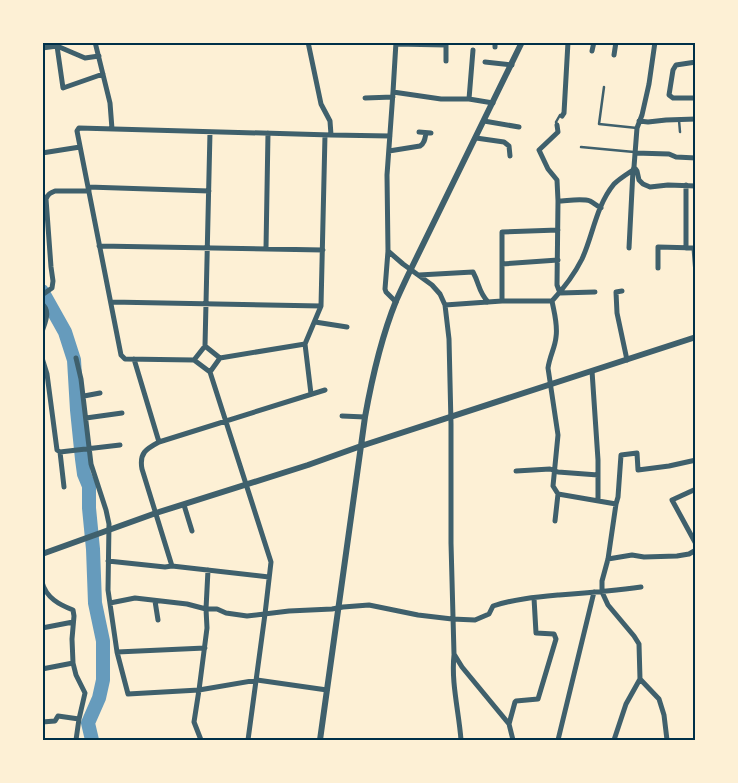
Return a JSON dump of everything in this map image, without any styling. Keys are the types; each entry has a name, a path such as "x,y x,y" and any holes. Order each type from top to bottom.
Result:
{"street":[{"path":"95,42 110,103 112,130"},
{"path":"308,42 321,104 330,121 321,306 305,344 312,394"},
{"path":"320,740 374,370 396,302 522,42"},
{"path":"561,115 564,113 568,42"},
{"path":"592,51 594,42"},
{"path":"614,55 616,42"},
{"path":"629,248 637,128 649,84 655,42"},
{"path":"396,302 385,289 388,250 387,175 396,43 446,44 446,61"},
{"path":"42,48 56,44 85,58 99,56"},
{"path":"56,44 63,88 103,74"},
{"path":"469,99 473,50"},
{"path":"485,62 512,65"},
{"path":"696,62 676,65 669,95 673,98 696,98"},
{"path":"365,98 393,94 428,94 441,99 469,99 493,103"},
{"path":"639,121 696,119"},
{"path":"484,121 519,127"},
{"path":"557,125 558,132 539,150 548,169 557,180 557,285 560,293"},
{"path":"248,740 257,680 270,562 210,372 194,360 125,359 121,355 77,131 79,128 390,136"},
{"path":"194,360 205,346 210,132"},
{"path":"389,151 420,146 423,144 428,133 419,132"},
{"path":"266,248 268,133"},
{"path":"476,138 504,142 509,146 510,156"},
{"path":"42,153 80,147"},
{"path":"635,153 669,154 676,157 696,158"},
{"path":"634,169 637,171 639,180 650,187 668,185 696,186"},
{"path":"445,305 502,300 552,301 567,284 582,259 606,198 615,184 634,169"},
{"path":"686,185 686,248"},
{"path":"42,295 52,288 54,281 45,230 46,199 50,193 88,189 208,191"},
{"path":"558,201 585,200 601,208"},
{"path":"502,300 502,232 558,230"},
{"path":"100,246 323,250"},
{"path":"658,268 658,247 695,248 696,274"},
{"path":"388,250 432,285 440,294 445,305 451,417 452,619 454,654 452,666 461,740"},
{"path":"502,264 558,260"},
{"path":"419,275 474,272 481,294 488,302"},
{"path":"622,290 616,292 617,313 627,360"},
{"path":"560,293 595,292"},
{"path":"552,301 557,332 548,368 558,435 553,486 558,494 555,521"},
{"path":"111,302 321,306"},
{"path":"42,304 45,305 48,312 42,332"},
{"path":"315,322 347,328"},
{"path":"42,554 184,504 696,337"},
{"path":"210,372 220,358 305,344"},
{"path":"205,346 220,358"},
{"path":"42,358 47,374 64,487"},
{"path":"76,358 82,379 91,464 109,524 106,531 108,590 117,652 128,694 199,690 257,680 327,690"},
{"path":"134,359 159,442"},
{"path":"592,371 598,501"},
{"path":"172,566 140,462 147,449 159,442 325,390"},
{"path":"84,396 100,393"},
{"path":"86,418 122,413"},
{"path":"342,416 366,417"},
{"path":"60,452 120,445"},
{"path":"614,740 626,704 640,679 639,644 608,605 602,592 602,581 608,559 618,497 621,455 638,452 638,470 696,460"},
{"path":"516,471 550,468 558,472 598,475"},
{"path":"696,489 672,500 696,544"},
{"path":"558,494 616,504"},
{"path":"184,504 192,531"},
{"path":"608,559 632,555 644,557 677,556 689,554 696,550"},
{"path":"108,561 269,577"},
{"path":"201,740 194,722 207,628 208,570"},
{"path":"42,582 50,597 62,606 73,610 73,663 76,675 85,693 76,740"},
{"path":"110,602 135,598 187,604 247,616 369,604 418,615 475,620 489,614 493,606 506,602 641,587"},
{"path":"558,740 594,592"},
{"path":"509,724 516,701 538,699 556,639 554,634 536,634 534,598"},
{"path":"155,601 158,620"},
{"path":"42,628 73,622"},
{"path":"117,652 205,648"},
{"path":"454,654 462,667 509,724 513,740"},
{"path":"42,669 73,663"},
{"path":"640,679 659,699 664,716 667,740"},
{"path":"42,722 55,721 58,716 79,719"}],"lane":[{"path":"604,88 599,124 637,128"},
{"path":"557,125 556,122 561,115"},
{"path":"679,120 680,132"},
{"path":"581,147 635,153"}],"waterway":[{"path":"42,291 65,332 74,360 82,459 84,474 89,486 95,603 103,641 103,680 99,698 88,723 92,740"}]}
